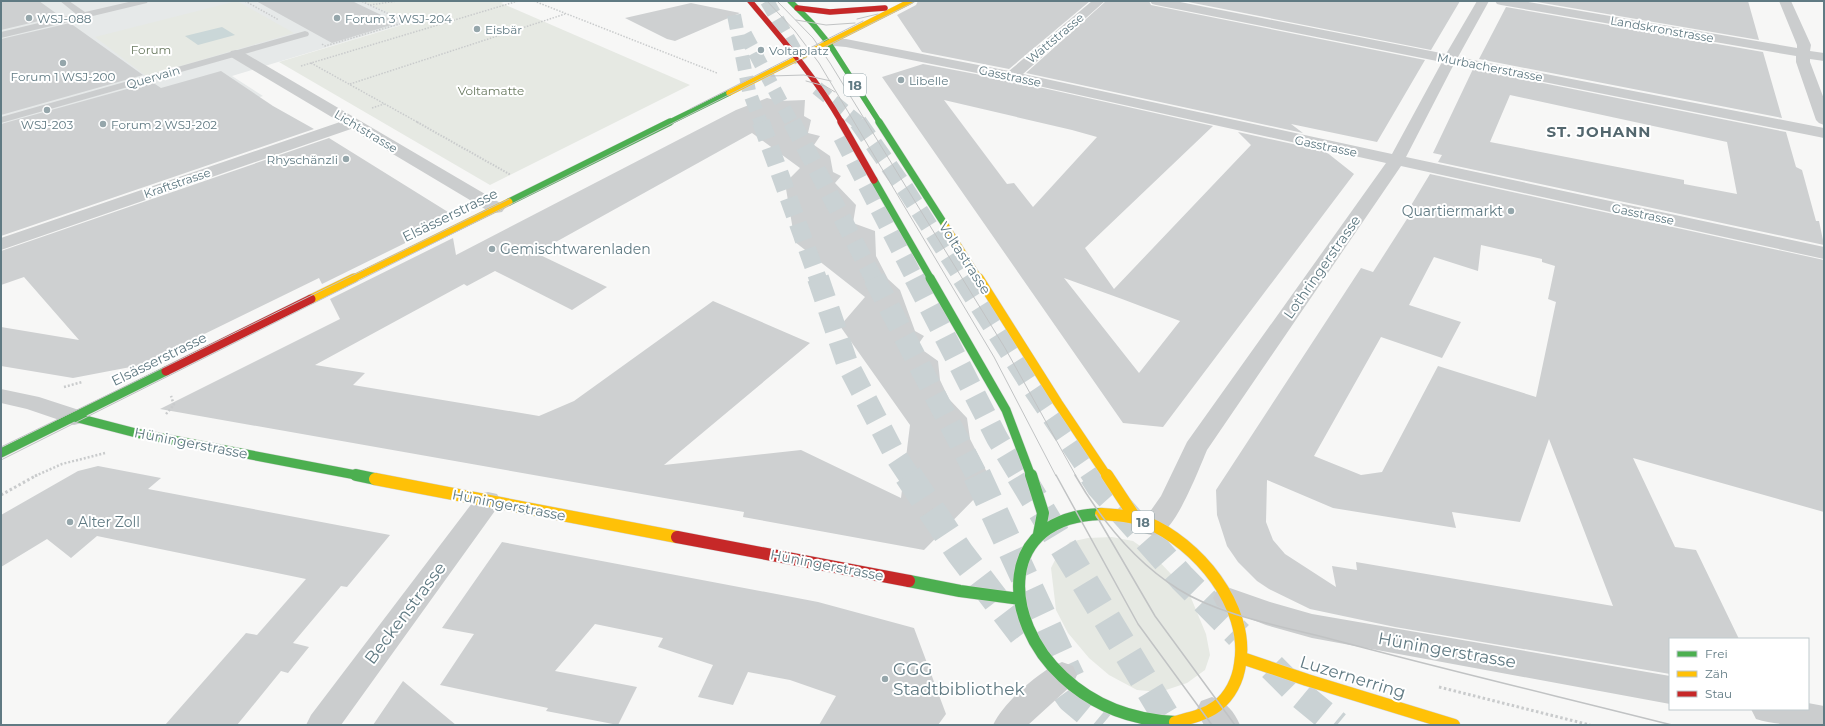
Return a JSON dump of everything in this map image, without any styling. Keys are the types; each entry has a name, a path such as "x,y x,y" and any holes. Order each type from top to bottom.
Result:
{"main road":[{"name":"18","path":"750,1 798,57 842,123 1006,410 1035,486 1043,513 1039,534"},
{"name":"Elsässerstrasse","path":"1,454 496,208 568,174 910,1"},
{"path":"794,4 828,13 898,7"},
{"name":"Voltastrasse","path":"794,4 828,42 1058,403 1144,522"},
{"name":"Hüningerstrasse","path":"74,417 136,433 488,501 960,591 1020,599"},
{"name":"18","path":"1101,514 1144,522 1180,545 1213,577 1227,598 1239,625 1242,658 1238,678 1227,697 1218,718 1154,722 1134,719 1118,714 1098,703 1062,675 1033,639 1024,619 1020,599 1019,565 1024,553 1039,534 1057,522 1077,516 1101,514"},
{"name":"Luzernerring","path":"1242,658 1307,680 1454,725"}],"street":[{"name":"Wattstrasse","path":"1012,76 1099,1"},
{"name":"Murbacherstrasse","path":"1156,1 1824,133"},
{"name":"Lothringerstrasse","path":"1144,522 1164,515 1174,498 1196,448 1396,161 1450,59 1483,1"},
{"name":"Landskronstrasse","path":"1501,1 1824,57"},
{"path":"1785,1 1804,45 1803,62 1824,120"},
{"name":"Gasstrasse","path":"828,42 846,42 1012,76 1396,161 1824,253"},
{"name":"Lichtstrasse","path":"236,54 496,208"},
{"name":"Kraftstrasse","path":"1,244 352,123"},
{"name":"Hüningerstrasse","path":"1,396 31,402 74,417"},
{"name":"Beckenstrasse","path":"322,725 488,501"},
{"name":"Hüningerstrasse","path":"1227,598 1266,613 1312,626 1669,690"},
{"path":"1009,725 1018,713 1062,675"},
{"path":"1772,710 1824,720"}],"lane":[{"path":"64,1 84,16"},
{"path":"1,35 144,1"},
{"name":"Quervain","path":"1,120 304,34"}],"path":[{"path":"245,1 325,46 406,22 361,1"},
{"path":"370,5 397,1"},
{"path":"271,75 518,1"},
{"path":"534,1 717,74"},
{"path":"349,84 565,14"},
{"path":"311,63 514,176"},
{"path":"165,415 174,405 171,396"},
{"path":"1,495 25,481 62,464 105,453"},
{"path":"1438,686 1590,725"}],"shaded area":[{"path":"1,1 480,1 232,76 263,96 1,180"},
{"path":"222,27 235,35 198,45 185,36"}],"green space":[{"name":"Forum","path":"237,1 294,33 146,76 95,37"},
{"name":"Voltamatte","path":"361,1 506,1 501,3 690,85 490,185 279,62 412,22"},
{"path":"1112,537 1133,541 1153,555 1189,593 1206,634 1210,655 1205,670 1187,683 1160,692 1137,690 1109,675 1089,658 1068,633 1056,610 1051,568 1058,554 1070,542 1088,538"}],"building":[{"name":"WSJ-088","path":"1,1 39,1 60,16 1,30"},
{"name":"Forum 3 WSJ-204","path":"256,1 352,1 398,23 332,43"},
{"path":"918,1 1090,1 1009,69 922,52 897,15 916,5"},
{"path":"1106,1 1149,1 1151,5 1425,60 1377,142 1291,124 1303,133 1026,73"},
{"path":"1183,1 1460,1 1431,50"},
{"path":"1531,1 1748,1 1759,40"},
{"path":"691,3 740,13 675,41 667,39 625,18"},
{"path":"1506,7 1763,52 1782,118 1479,59"},
{"name":"Forum 1 WSJ-200","path":"70,23 143,75 1,115 1,39"},
{"path":"923,64 1012,81 1213,126 1085,248 1114,289 1251,145 1238,132 1325,151 1354,174 1163,427 1123,423 882,77","holes":["944,100 1072,130 1097,137 1033,207 1014,183 1007,184","1064,278 1122,299 1180,321 1139,373"]},
{"path":"1473,69 1786,132 1796,167 1802,170 1816,221 1819,221 1824,245 1438,162 1442,155 1433,153","holes":["1510,95 1727,142 1737,194 1684,184 1684,180 1490,142"]},
{"path":"221,71 273,106 314,129 1,236 1,124 152,82 161,88"},
{"path":"767,98 779,101 805,100 804,116 811,120 808,133 820,136 814,145 830,156 833,172 841,176 835,183 856,205 853,223 875,231 876,256 888,279 900,290 915,331 924,336 917,346 938,361 940,380 949,399 967,418 970,439 994,486 982,491 924,550 743,517 744,512 160,409 340,319 330,299 453,238 456,255 736,110","holes":["752,133 800,168 785,183 795,242 865,297 840,326 910,425 901,498 801,450 664,465 810,343 713,301 574,401 539,416 353,385 365,373 315,365 464,284 467,286 495,271 572,310 607,287 536,253"]},
{"path":"329,138 448,212 450,221 322,284 319,278 141,365 73,378 1,366 1,327 79,340 24,277 1,285 1,251"},
{"path":"1430,174 1824,260 1824,512 1633,458 1675,547 1696,550 1739,638 1669,638 1669,674 1395,627 1310,609 1269,589 1257,581 1238,562 1227,546 1217,515 1216,490 1361,268 1373,272 1414,208 1410,207","holes":["1481,245 1542,259 1542,262 1555,266 1548,299 1556,302 1536,397 1438,366 1382,472 1361,475 1314,456 1381,337 1442,358 1461,322 1409,305 1434,257 1478,271","1549,439 1613,606 1356,562 1357,570 1332,566 1336,587 1285,554 1273,540 1266,522 1267,480 1333,508 1456,528 1452,512 1520,522"]},
{"path":"98,466 161,478 148,489 390,535 347,587 341,586 293,643 309,647 288,673 281,671 237,725 165,725 246,633 257,635 306,579 97,536 71,558 47,539 1,567 1,515 78,471"},
{"path":"502,542 818,602 914,628 946,714 938,725 819,725 836,696 790,680 748,672 733,705 698,697 713,665 658,647 663,638 595,624 555,671 637,687 618,725 546,711 548,708 440,685 474,634 442,628"},
{"path":"403,681 456,725 373,725"}],"tunnel":[{"path":"767,1 801,61"},
{"path":"734,15 749,91 761,123"},
{"path":"745,34 792,123"},
{"path":"817,88 858,122"},
{"path":"761,122 818,279"},
{"path":"792,122 874,279"},
{"path":"858,122 906,190 963,279"},
{"path":"842,137 915,279"},
{"path":"818,278 847,363 895,455 909,476"},
{"path":"874,278 977,476"},
{"path":"915,278 997,438 1020,476"},
{"path":"963,278 1032,386 1093,476"},
{"path":"908,475 960,553 1028,642"},
{"path":"977,475 1071,678"},
{"path":"1020,475 1171,725"},
{"path":"1093,475 1100,486 1182,578 1239,635"},
{"path":"1272,667 1297,692 1337,725"},
{"path":"1066,692 1071,699 1102,725"}],"tram line":[{"path":"767,1 795,31 808,49"},
{"path":"777,1 817,44"},
{"path":"820,49 916,1"},
{"path":"857,19 878,14"},
{"path":"796,20 826,25 855,23"},
{"path":"817,44 863,21"},
{"path":"808,49 817,44"},
{"path":"817,44 820,49"},
{"path":"690,109 808,49"},
{"path":"808,49 812,53"},
{"path":"812,53 820,49"},
{"path":"820,49 1005,348 1076,476"},
{"path":"1,460 812,53"},
{"path":"812,53 830,81"},
{"path":"771,76 804,75 830,81"},
{"path":"806,81 825,86 835,92"},
{"path":"830,81 994,357 1056,476"},
{"path":"1,447 509,199"},
{"path":"1056,475 1138,624 1212,725"},
{"path":"1075,475 1107,523 1147,566 1178,589 1212,606 1250,619 1456,672 1672,725"},
{"path":"1096,515 1155,616 1235,725"}],"traffic: fast":[{"path":"790,1 812,23 830,45 945,225"},
{"path":"509,202 729,93"},
{"path":"874,180 1006,410 1035,486 1043,513 1039,534"},
{"path":"1,453 166,371"},
{"path":"74,417 136,433 375,479"},
{"path":"1101,514 1077,516 1055,524 1042,533 1031,545 1023,558 1019,581 1023,617 1032,638 1045,658 1063,677 1083,693 1105,706 1128,715 1152,721 1175,722"},
{"path":"909,581 960,591 1020,599"}],"traffic: slow":[{"path":"729,93 911,1"},
{"path":"311,299 509,202"},
{"path":"945,225 1058,403 1136,519"},
{"path":"375,479 677,537"},
{"path":"1101,514 1118,515 1146,522 1158,528 1180,543 1200,561 1217,581 1234,613 1240,634 1242,654 1238,674 1230,691 1217,705 1199,716 1175,722"},
{"path":"1242,658 1307,680 1454,725"}],"traffic: jam":[{"path":"750,1 798,57 830,103 874,180"},
{"path":"797,8 830,12 885,8"},
{"path":"166,371 311,299"},
{"path":"677,537 909,581"}],"place":[{"name":"WSJ-088","path":"29,18"},
{"name":"Forum 3 WSJ-204","path":"337,18"},
{"name":"Eisbär","path":"477,29"},
{"name":"Voltaplatz","path":"761,50"},
{"name":"Forum 1 WSJ-200","path":"63,63"},
{"name":"Libelle","path":"901,80"},
{"name":"WSJ-203","path":"47,110"},
{"name":"Forum 2 WSJ-202","path":"103,124"},
{"name":"Rhyschänzli","path":"346,159"},
{"name":"Quartiermarkt","path":"1511,211"},
{"name":"Gemischtwarenladen","path":"492,249"},
{"name":"Alter Zoll","path":"70,522"},
{"name":"GGG Stadtbibliothek","path":"885,679"}],"district":[{"name":"ST. JOHANN","path":"1599,131"}]}
